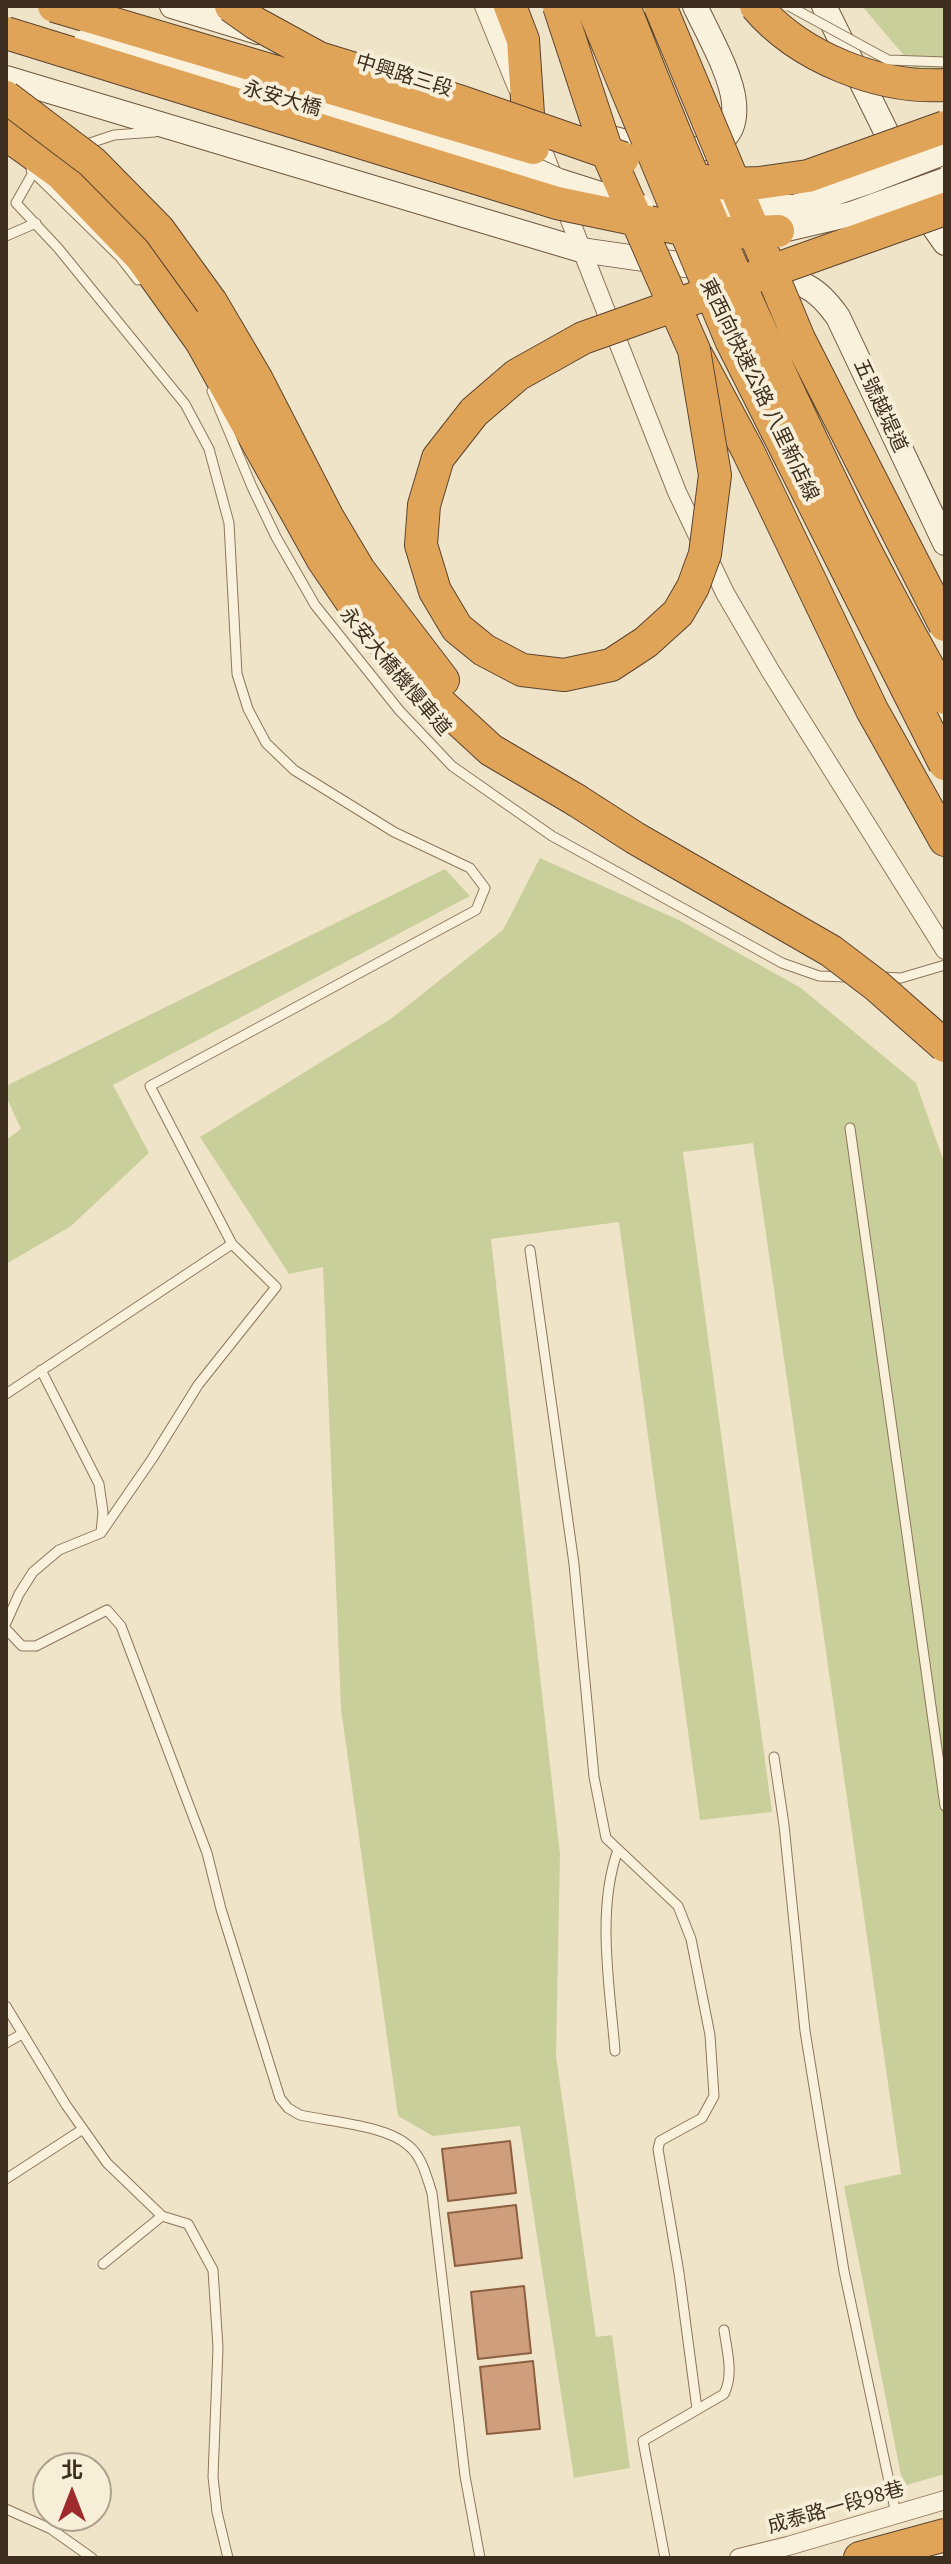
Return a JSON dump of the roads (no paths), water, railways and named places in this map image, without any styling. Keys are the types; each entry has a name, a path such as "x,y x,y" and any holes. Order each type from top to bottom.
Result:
{"highway":[{"path":"54,6 529,147 702,207"},
{"path":"231,6 255,23 319,58 462,102 680,178 727,184 808,176 945,127"},
{"path":"510,6 523,40 528,114"},
{"path":"559,6 607,152 694,350 748,451 872,710 945,840"},
{"name":"東西向快速公路 八里新店線","path":"592,6 731,340 945,764"},
{"name":"東西向快速公路 八里新店線","path":"624,6 696,184 767,344 857,534 945,698"},
{"path":"660,6 799,339 945,625"},
{"path":"756,6 772,25 853,72 921,86 945,85"},
{"path":"6,33 557,203 706,234 778,231"},
{"path":"6,97 92,162 159,230 211,302 257,380 328,518 359,570 442,679 576,800"},
{"path":"6,134 33,165 60,173 141,257 201,341 323,560 366,623 429,693 491,750 635,838 831,951 877,986 945,1046"},
{"path":"694,350 715,475 705,554 693,587 678,613 646,642 611,665 564,675 522,670 484,650 457,628 435,591 421,545 424,505 438,458 474,412 517,375 583,338 945,209"},
{"path":"860,2558 945,2535"}],"street":[{"name":"中興路三段","path":"172,6 636,146 668,151 700,150 721,141 731,126 735,104 729,82 695,6"},
{"path":"484,6 677,492 725,593 945,950"},
{"path":"824,6 929,220 945,243"},
{"name":"永安大橋","path":"6,18 537,171 559,181 668,215 778,231 851,214 945,180"},
{"path":"6,78 581,250"},
{"name":"永安大橋","path":"559,181 702,207 794,207 945,152"},
{"name":"五號越堤道","path":"581,250 799,282 823,296 838,317 945,543"},
{"name":"成泰路一段98巷","path":"739,2558 945,2500"}],"lane":[{"path":"789,6 888,60 945,62"},
{"path":"16,203 33,165 114,135 174,130"},
{"path":"33,165 146,289"},
{"path":"6,196 36,223 185,404 209,449 229,523 237,674 248,709 266,743 294,770 394,832 470,868 485,888 476,910 150,1086 232,1244 276,1287 198,1385 101,1533 59,1550 33,1572 6,1626 22,1646 36,1646 107,1610 121,1626 207,1853 221,1909 280,2098 288,2108 300,2115 387,2133 411,2147 423,2167 432,2193 465,2476 480,2558"},
{"path":"6,236 36,223"},
{"path":"173,320 188,343"},
{"name":"永安大橋機慢車道","path":"206,380 276,537 315,605 399,710 452,766 552,836 782,963 819,976 901,978 945,965"},
{"path":"850,1128 945,1806"},
{"path":"6,1394 232,1244"},
{"path":"530,1250 574,1564 594,1777 606,1838 678,1906 691,1939 710,2035 714,2096 702,2118 660,2141 658,2149 697,2409"},
{"path":"41,1370 99,1484 103,1512 101,1533"},
{"path":"774,1757 805,2031 844,2271 896,2514"},
{"path":"615,2051 607,1946 607,1895 610,1872 618,1850"},
{"path":"6,2006 107,2163 162,2216 188,2224 213,2270 218,2348 213,2477 217,2512 228,2558"},
{"path":"6,2043 22,2034"},
{"path":"6,2179 83,2129"},
{"path":"103,2264 162,2216"},
{"path":"665,2558 643,2441 724,2394 730,2383 724,2330"},
{"path":"6,2509 51,2529 92,2558"}]}
